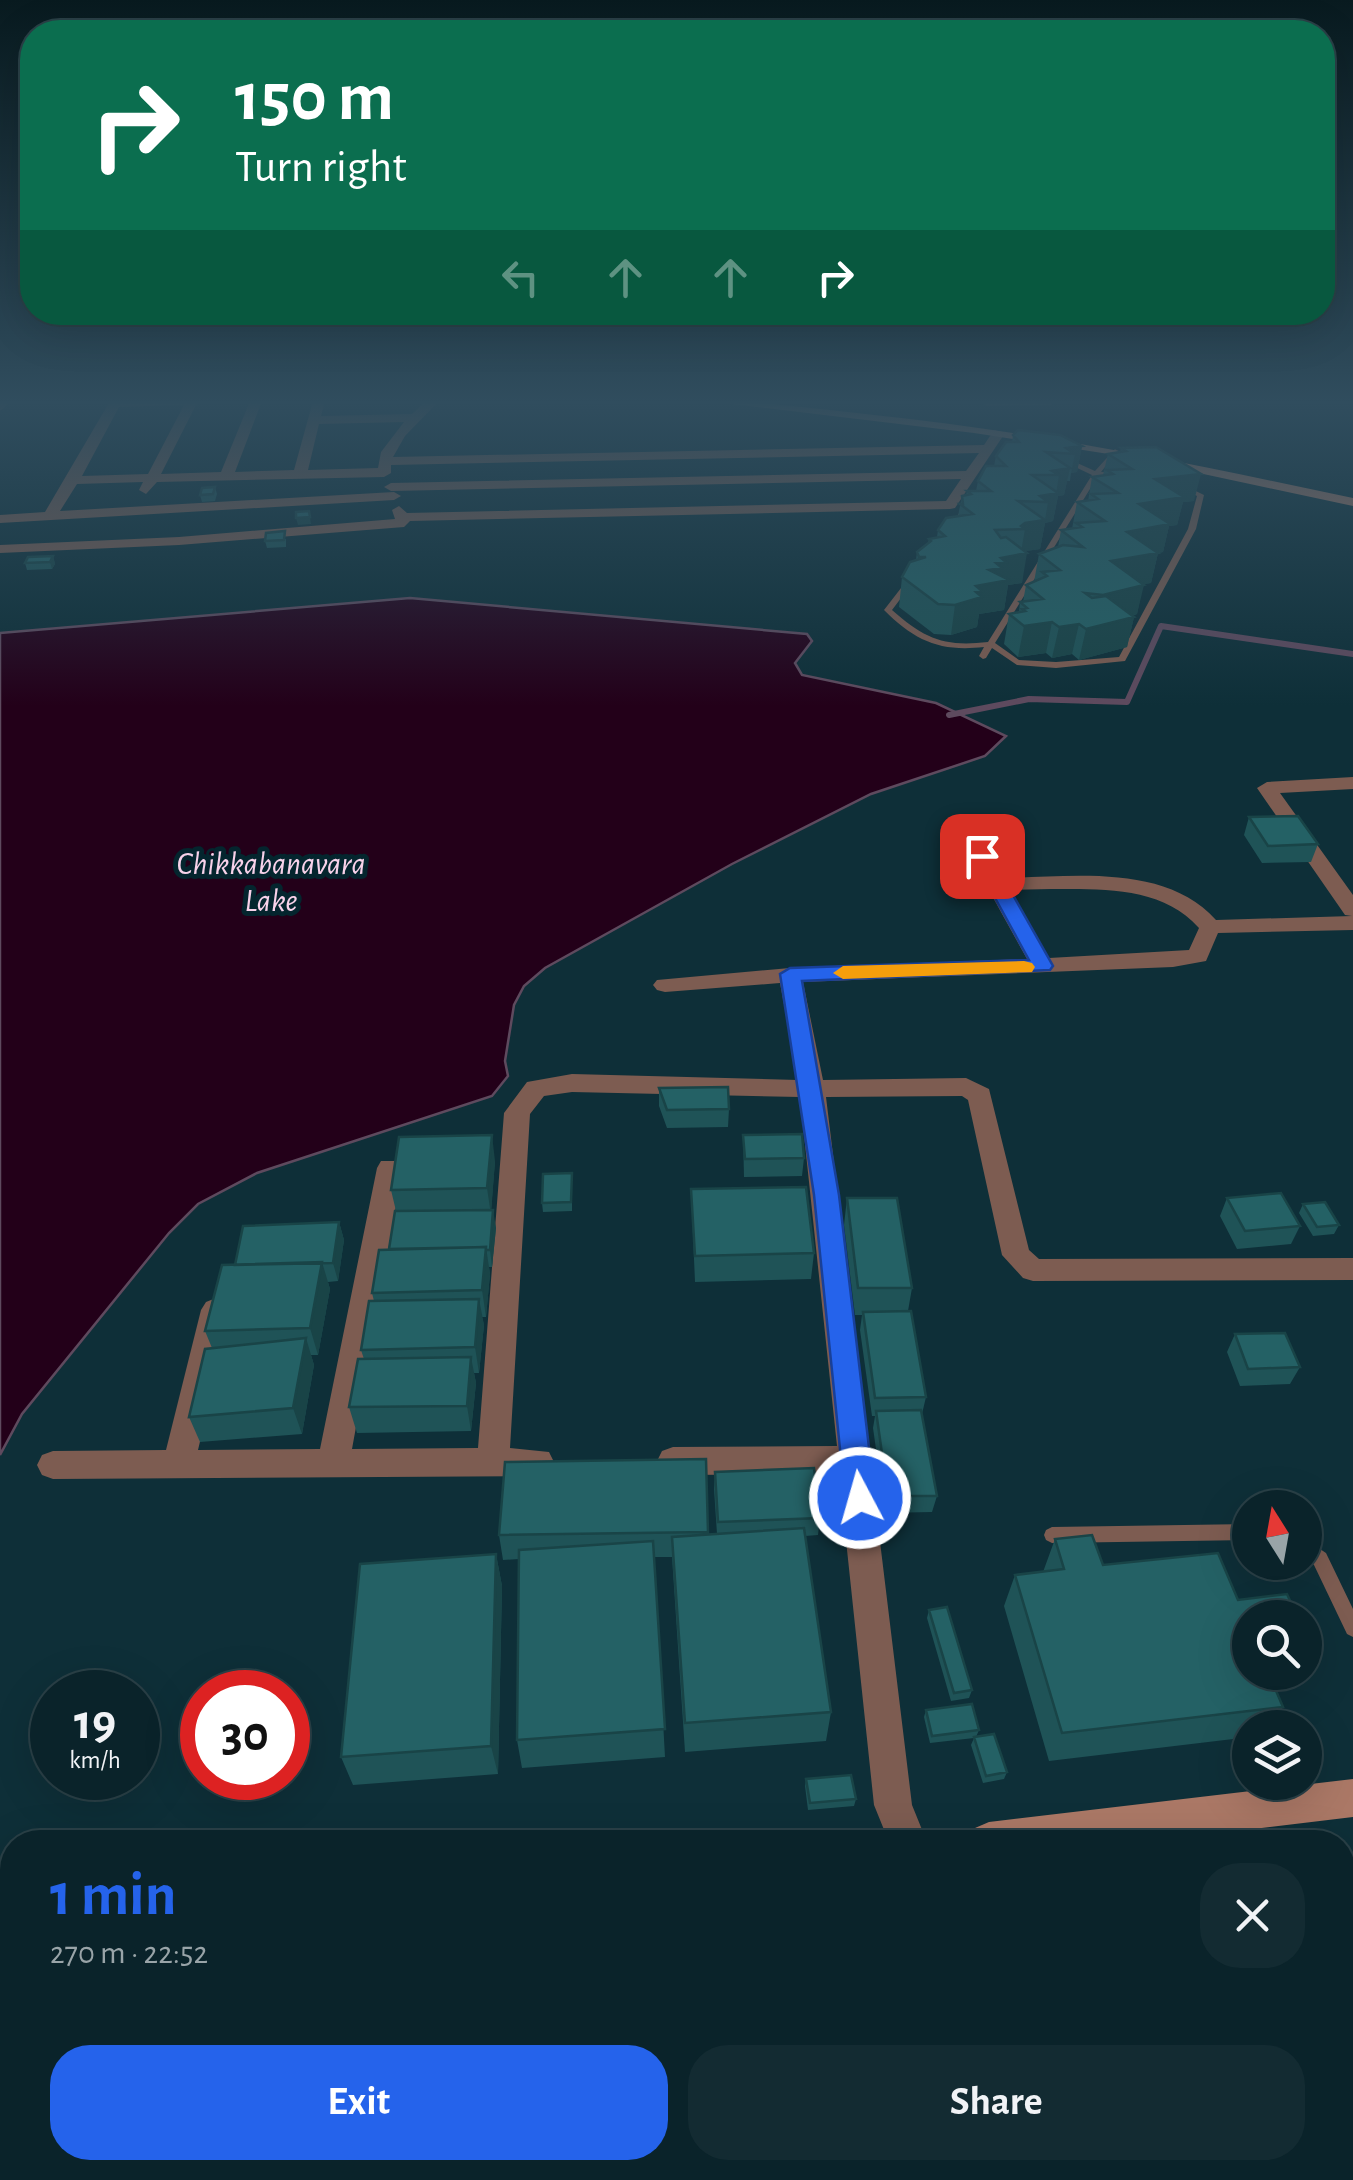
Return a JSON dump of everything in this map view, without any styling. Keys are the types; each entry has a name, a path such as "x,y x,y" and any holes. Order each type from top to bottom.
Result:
{"main road":[{"path":"1160,1830 1353,1798"}],"street":[{"path":"49,517 58,503"},
{"path":"0,538 6,519 280,503"},
{"path":"0,549 404,524 397,503"},
{"path":"402,517 950,506 952,503"},
{"path":"260,534 268,504"},
{"path":"1353,783 1267,788 1353,910"},
{"path":"965,829 1042,966"},
{"path":"665,985 790,974 1042,966 1198,956 1210,927 1206,919 1171,896 1145,886 998,884"},
{"path":"1210,927 1353,924"},
{"path":"790,974 812,1089 892,1805 903,1830"},
{"path":"493,1462 517,1113 536,1088 572,1083 812,1089 966,1087 980,1095 1016,1255 1033,1270 1353,1269"},
{"path":"334,1461 390,1168"},
{"path":"178,1465 217,1308"},
{"path":"646,1462 856,1460"},
{"path":"53,1465 570,1462"}],"lane":[{"path":"970,503 888,610 920,640 957,649 990,644 1018,662 1056,665 1122,660 1192,530 1199,503"},
{"path":"983,656 1078,503"},
{"path":"1052,1534 1232,1532"},
{"path":"1322,1566 1353,1628"}],"water":[{"name":"Chikkabanavara Lake","path":"410,598 807,634 812,641 795,663 802,675 936,703 1006,736 985,756 871,794 732,864 545,968 524,986 514,1005 505,1061 508,1076 492,1096 257,1173 198,1204 169,1233 22,1414 0,1455 0,633"}],"building":[{"path":"1020,503 1045,520 1025,523 1021,526 1025,529 995,530 1027,553 1001,558 1006,562 996,563 1002,568 989,570 1009,580 976,586 982,597 955,605 938,604 902,577 910,562 926,557 919,557 917,552 929,539 945,536 938,530 946,518 973,514 963,504"},
{"path":"1078,503 1147,503 1139,504 1170,524 1127,532 1158,553 1111,561 1144,585 1103,595 1085,593 1092,598 1106,596 1134,617 1086,629 1079,624 1059,627 1052,622 1024,626 1009,614 1025,611 1022,609 1027,608 1020,602 1043,599 1026,585 1047,576 1042,572 1060,570 1039,554 1063,545 1083,547 1061,530 1082,527 1076,523 1105,521"},
{"path":"309,511 310,517 296,518 296,512"},
{"path":"285,531 284,540 265,541 266,533"},
{"path":"53,556 50,562 25,563 28,557"},
{"path":"1298,816 1318,844 1268,846 1249,817"},
{"path":"728,1087 729,1109 667,1110 659,1088"},
{"path":"802,1134 804,1158 745,1159 743,1135"},
{"path":"492,1135 487,1188 391,1190 399,1137"},
{"path":"572,1173 571,1202 542,1203 543,1174"},
{"path":"806,1187 814,1253 695,1256 691,1189"},
{"path":"1281,1193 1300,1226 1245,1231 1227,1198"},
{"path":"847,1198 897,1198 912,1288 858,1288"},
{"path":"1325,1202 1339,1225 1317,1227 1303,1204"},
{"path":"493,1210 490,1250 389,1249 395,1211"},
{"path":"339,1222 333,1263 235,1265 243,1226"},
{"path":"486,1247 482,1290 372,1293 379,1250"},
{"path":"322,1262 310,1328 205,1331 222,1265"},
{"path":"479,1299 475,1347 361,1350 369,1301"},
{"path":"911,1311 926,1397 875,1398 863,1312"},
{"path":"1285,1333 1300,1367 1248,1369 1235,1334"},
{"path":"306,1338 293,1408 189,1417 205,1349"},
{"path":"471,1357 467,1406 349,1407 358,1359"},
{"path":"921,1410 937,1496 888,1496 876,1411"},
{"path":"706,1459 708,1532 499,1535 505,1462"},
{"path":"814,1468 820,1518 718,1522 715,1472"},
{"path":"804,1528 831,1712 685,1723 672,1537"},
{"path":"1092,1535 1103,1565 1218,1553 1238,1600 1232,1600 1232,1690 1276,1690 1283,1707 1062,1733 1015,1575 1064,1569 1055,1539"},
{"path":"653,1541 665,1729 517,1740 519,1550"},
{"path":"496,1554 491,1746 341,1757 360,1564"},
{"path":"1287,1594 1290,1600 1238,1600"},
{"path":"947,1607 972,1690 954,1693 929,1610"},
{"path":"972,1704 979,1730 932,1736 926,1710"},
{"path":"994,1734 1007,1772 986,1776 974,1737"},
{"path":"851,1775 856,1799 810,1803 806,1779"}],"waterway":[{"path":"949,715 1029,699 1127,702 1161,626 1353,654"}],"slow traffic":[{"path":"843,973 1024,967"}],"route":[{"path":"860,1498 812,1089 790,974 1042,966 982,856"}]}
